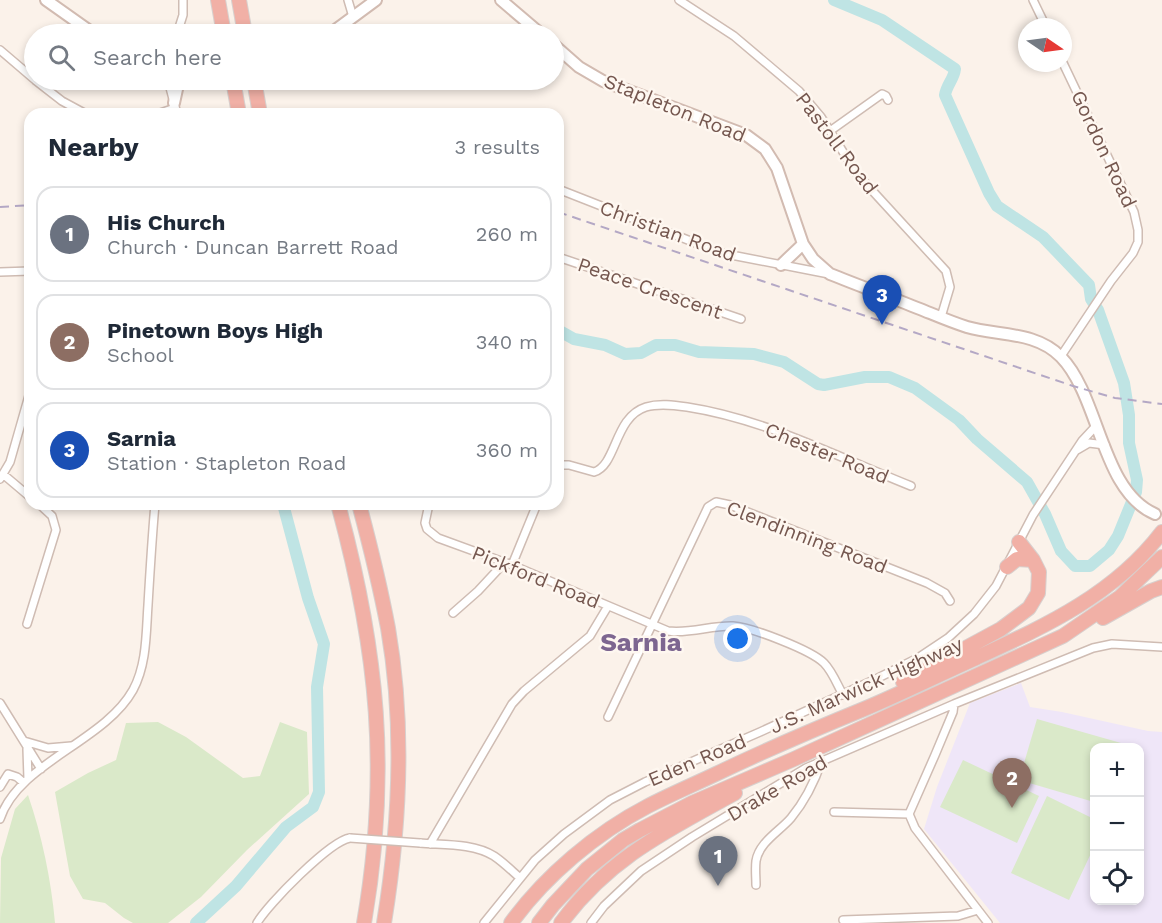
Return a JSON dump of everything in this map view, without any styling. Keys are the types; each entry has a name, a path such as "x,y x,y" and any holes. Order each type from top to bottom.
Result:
{"highway":[{"path":"218,0 222,24"},
{"path":"239,0 243,24"},
{"path":"234,90 238,108"},
{"path":"256,90 259,108"},
{"path":"339,510 366,623 378,725 378,826 373,875 364,923"},
{"path":"361,510 379,581 388,630 398,723 397,824 384,923"},
{"name":"J.S. Marwick Highway","path":"574,857 615,825 648,806 1071,612 1095,597 1121,576 1162,532"},
{"path":"828,722 1001,629 1029,608 1038,593 1039,572 1034,560 1019,542"},
{"name":"J.S. Marwick Highway","path":"794,759 1063,636 1120,597 1162,557"},
{"path":"1007,567 1017,559 1034,560"},
{"path":"1063,636 1162,587"},
{"path":"539,923 586,869 632,835 692,803 794,759"},
{"path":"561,923 591,886 627,855 661,833 794,759"},
{"path":"511,923 558,868 574,857"},
{"path":"520,923 574,857"}],"main road":[{"path":"46,0 80,24"},
{"path":"344,24 376,0"},
{"path":"501,0 529,24"},
{"name":"Stapleton Road","path":"564,54 579,67 603,81 739,131 752,138 765,149 777,168 803,244 813,259 830,274 966,327 1029,338 1060,356 1078,384 1127,493 1139,506 1155,514"},
{"path":"175,108 178,90"},
{"path":"781,265 803,244"}],"street":[{"path":"180,24 183,0"},
{"path":"348,0 353,17"},
{"name":"Pastoll Road","path":"679,0 734,36 799,91 830,131 864,183 946,271 950,287 942,317"},
{"path":"1033,0 1042,18"},
{"path":"0,50 24,70"},
{"name":"Gordon Road","path":"1060,356 1138,243 1136,218 1067,72"},
{"path":"48,90 75,108"},
{"path":"170,90 175,108"},
{"path":"830,131 882,94 888,100"},
{"name":"Christian Road","path":"564,191 706,248 741,258 830,274"},
{"name":"Peace Crescent","path":"564,259 741,318"},
{"path":"0,272 24,271"},
{"name":"Chester Road","path":"564,465 594,472 602,468 626,421 648,406 672,405 743,419 911,486"},
{"path":"24,413 10,462 2,477 24,493"},
{"name":"Eden Road","path":"484,923 519,877 564,834 610,800 645,782 843,694 918,658 948,638 986,601 1034,515 1088,434 1096,426"},
{"path":"1076,452 1089,443 1105,445"},
{"name":"Clendinning Road","path":"608,717 708,507 716,502 730,505 927,583 945,592 950,601"},
{"path":"27,624 56,530 52,516 46,510"},
{"path":"0,819 14,793 26,781 116,713 131,694 141,672 144,657 155,510"},
{"name":"Pickford Road","path":"428,510 425,523 427,530 438,538 509,564 653,625 673,632 733,626 750,629 814,656 826,666 843,694"},
{"path":"453,613 509,564 534,510"},
{"path":"430,844 515,700 590,636 608,606"},
{"name":"Drake Road","path":"591,923 604,906 641,871 822,760 1093,648 1112,644 1162,646"},
{"path":"0,703 41,770"},
{"path":"954,704 953,712 909,813 915,828 988,923"},
{"path":"25,743 48,748 74,746"},
{"path":"25,743 26,781"},
{"path":"756,885 756,860 759,853 765,843 793,816 810,788 822,760"},
{"path":"0,787 8,774 26,781"},
{"path":"834,812 909,813"},
{"path":"257,923 277,897 329,850 350,838 465,847 487,852 519,877"},
{"path":"843,920 958,916 978,910"}],"shaded area":[{"path":"1021,683 1030,707 1162,732 1162,923 1000,923 924,829 937,787 970,703"}],"green space":[{"path":"1037,719 1121,743 1090,743 1090,801 1019,780"},
{"path":"158,722 186,737 243,778 260,776 280,722 307,732 309,794 247,850 201,897 168,923 133,923 105,903 83,899 70,876 55,792 116,760 126,723"},
{"path":"963,760 1039,796 1017,843 940,807"},
{"path":"28,795 45,858 55,923 0,923 1,858 15,809"},
{"path":"1047,796 1090,817 1090,855 1069,900 1011,873"}],"waterway":[{"path":"564,333 574,339 605,345 625,354 641,353 656,345 675,345 699,352 754,354 784,362 818,384 824,385 865,377 889,377 915,388 959,420 977,439 1027,482 1045,514 1061,551 1075,566 1090,566 1109,550 1118,536 1136,492 1137,480 1129,443 1129,415 1124,383 1098,310 1091,299 1089,285 1043,237 997,206 945,95 955,69 882,20 834,0"},
{"path":"196,923 236,886 286,827 313,807 319,792 317,687 324,644 308,598 285,510"}],"railway":[{"path":"0,207 24,205"},
{"path":"564,214 1073,386 1115,398 1162,404"}],"place":[{"name":"Sarnia","path":"882,325"},
{"name":"Pinetown Boys High","path":"1012,808"},
{"name":"His Church","path":"718,886"}],"district":[{"name":"Sarnia","path":"641,642"}]}
